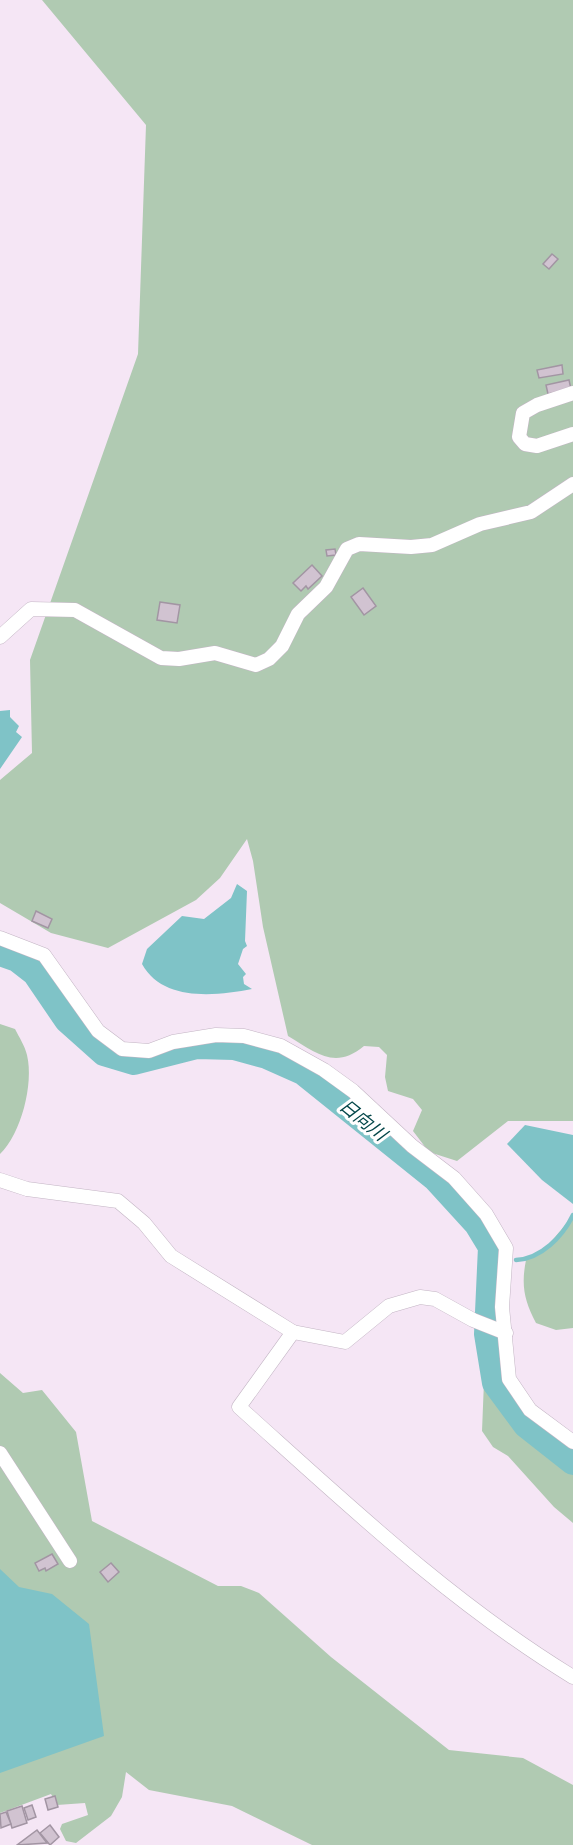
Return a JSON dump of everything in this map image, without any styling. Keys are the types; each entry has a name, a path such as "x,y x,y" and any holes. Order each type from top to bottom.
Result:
{"street":[{"path":"573,393 537,405 523,414 519,437 525,444 537,446 573,434"},
{"path":"0,637 31,609 75,610 161,658 179,659 214,653 256,665 270,659 282,646 298,615 326,587 347,549 359,544 411,547 432,545 480,524 531,512 573,484"},
{"path":"0,938 44,955 98,1031 122,1049 149,1051 173,1042 216,1035 244,1036 281,1046 324,1070 353,1091 412,1146 454,1178 496,1228 506,1248 502,1307 509,1378 531,1410 573,1442"},
{"path":"0,1180 27,1189 118,1201 144,1223 171,1256 293,1332 345,1342 389,1306 420,1297 435,1299 473,1320 506,1334"},
{"path":"293,1332 239,1407 424,1572 516,1642 573,1677"},
{"path":"0,1453 70,1561"}],"green space":[{"path":"42,0 573,0 573,1121 508,1121 457,1161 429,1152 413,1131 422,1110 413,1099 388,1091 385,1077 387,1055 379,1047 364,1046 354,1053 335,1058 317,1053 288,1036 263,927 253,861 247,839 220,878 196,900 108,948 51,933 0,903 0,780 32,753 30,660 138,354 146,125"},
{"path":"0,1024 15,1029 26,1052 29,1080 20,1122 0,1154"},
{"path":"573,1216 573,1328 556,1330 536,1323 529,1307 524,1285 526,1260 543,1251"},
{"path":"0,1373 23,1393 42,1390 76,1432 92,1521 218,1586 241,1586 259,1593 331,1657 449,1750 523,1758 573,1785 573,1845 312,1845 232,1806 149,1790 126,1772 122,1797 111,1816 76,1843 66,1841 60,1829 62,1824 88,1815 85,1803 57,1805 51,1794 0,1813 0,1765 16,1588 0,1574"},
{"path":"484,1381 514,1416 573,1465 573,1523 554,1507 508,1456 493,1447 482,1431"}],"water":[{"path":"10,710 10,717 19,726 16,732 22,737 0,769 0,711"},
{"path":"237,884 247,891 245,941 247,946 243,949 238,964 246,974 243,977 244,984 252,989 223,993 191,993 163,985 151,976 142,964 147,949 182,916 204,919 231,898"},
{"path":"525,1125 573,1135 573,1204 542,1180 507,1144"},
{"path":"0,1569 19,1587 52,1594 89,1624 104,1736 0,1773"}],"building":[{"path":"552,254 558,259 549,269 543,264"},
{"path":"562,365 563,374 539,378 537,370"},
{"path":"569,380 571,389 548,394 546,385"},
{"path":"335,549 336,555 327,556 326,550"},
{"path":"312,565 322,576 308,589 306,586 301,591 293,583"},
{"path":"363,588 376,606 364,615 351,597"},
{"path":"160,602 180,605 177,623 157,620"},
{"path":"36,911 52,919 48,928 32,921"},
{"path":"52,1554 58,1564 46,1571 45,1568 39,1571 35,1563"},
{"path":"111,1563 119,1572 108,1582 100,1572"},
{"path":"55,1796 58,1807 48,1810 45,1799"},
{"path":"32,1805 36,1817 28,1820 24,1808"},
{"path":"22,1806 27,1823 12,1828 7,1811"},
{"path":"6,1812 11,1824 1,1828 0,1814"},
{"path":"50,1825 59,1837 50,1845 40,1833"},
{"path":"37,1830 47,1843 17,1845"}],"waterway":[{"name":"日向川","path":"0,953 17,959 35,973 67,1020 104,1053 134,1062 197,1046 234,1047 267,1056 303,1072 435,1178 477,1224 491,1247 487,1334 495,1383 526,1425 573,1462"},
{"path":"516,1260 534,1256 550,1245 573,1215"}]}
